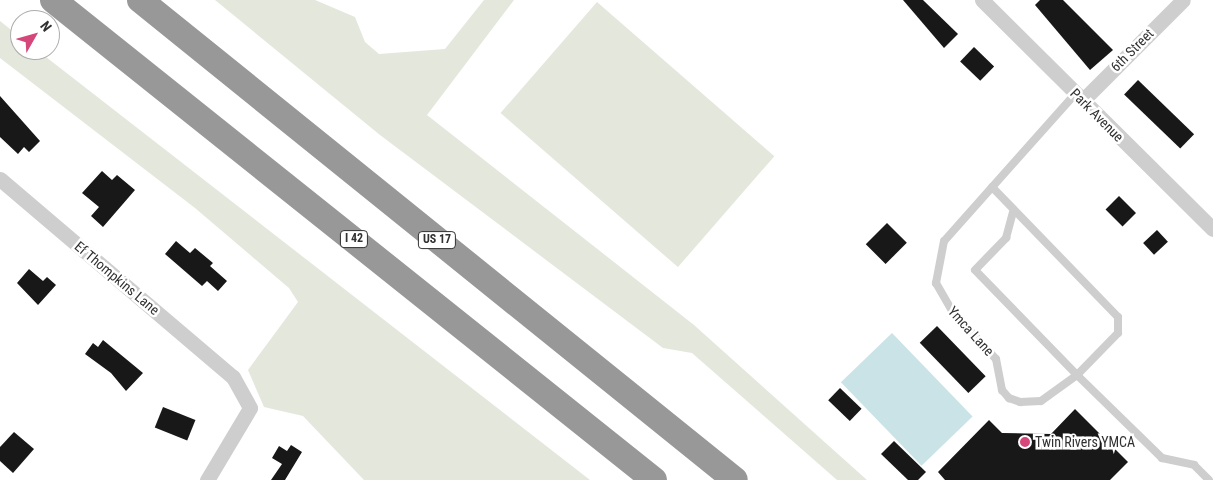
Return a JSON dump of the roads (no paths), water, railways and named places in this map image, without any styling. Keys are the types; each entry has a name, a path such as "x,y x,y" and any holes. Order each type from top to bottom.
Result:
{"highway":[{"name":"I 42","path":"54,0 654,480"},
{"name":"US 17","path":"140,0 735,480"}],"street":[{"name":"Park Avenue","path":"982,0 1213,229"},
{"name":"6th Street","path":"1080,97 1183,0"},
{"name":"Ef Thompkins Lane","path":"0,179 233,377 250,408 207,480"}],"lane":[{"name":"Ymca Lane","path":"1077,375 1040,401 1020,402 1009,398 1002,390 996,359 987,345 940,297 936,283 944,241 992,187 1080,97"},
{"path":"992,187 1013,212 1118,317 1118,333 1077,375"},
{"path":"1013,212 1006,238 975,270 1077,375 1162,458 1194,465 1210,480"}],"water":[{"path":"892,333 973,416 922,466 841,382"}],"place":[{"name":"Twin Rivers YMCA","path":"1025,442"}]}
